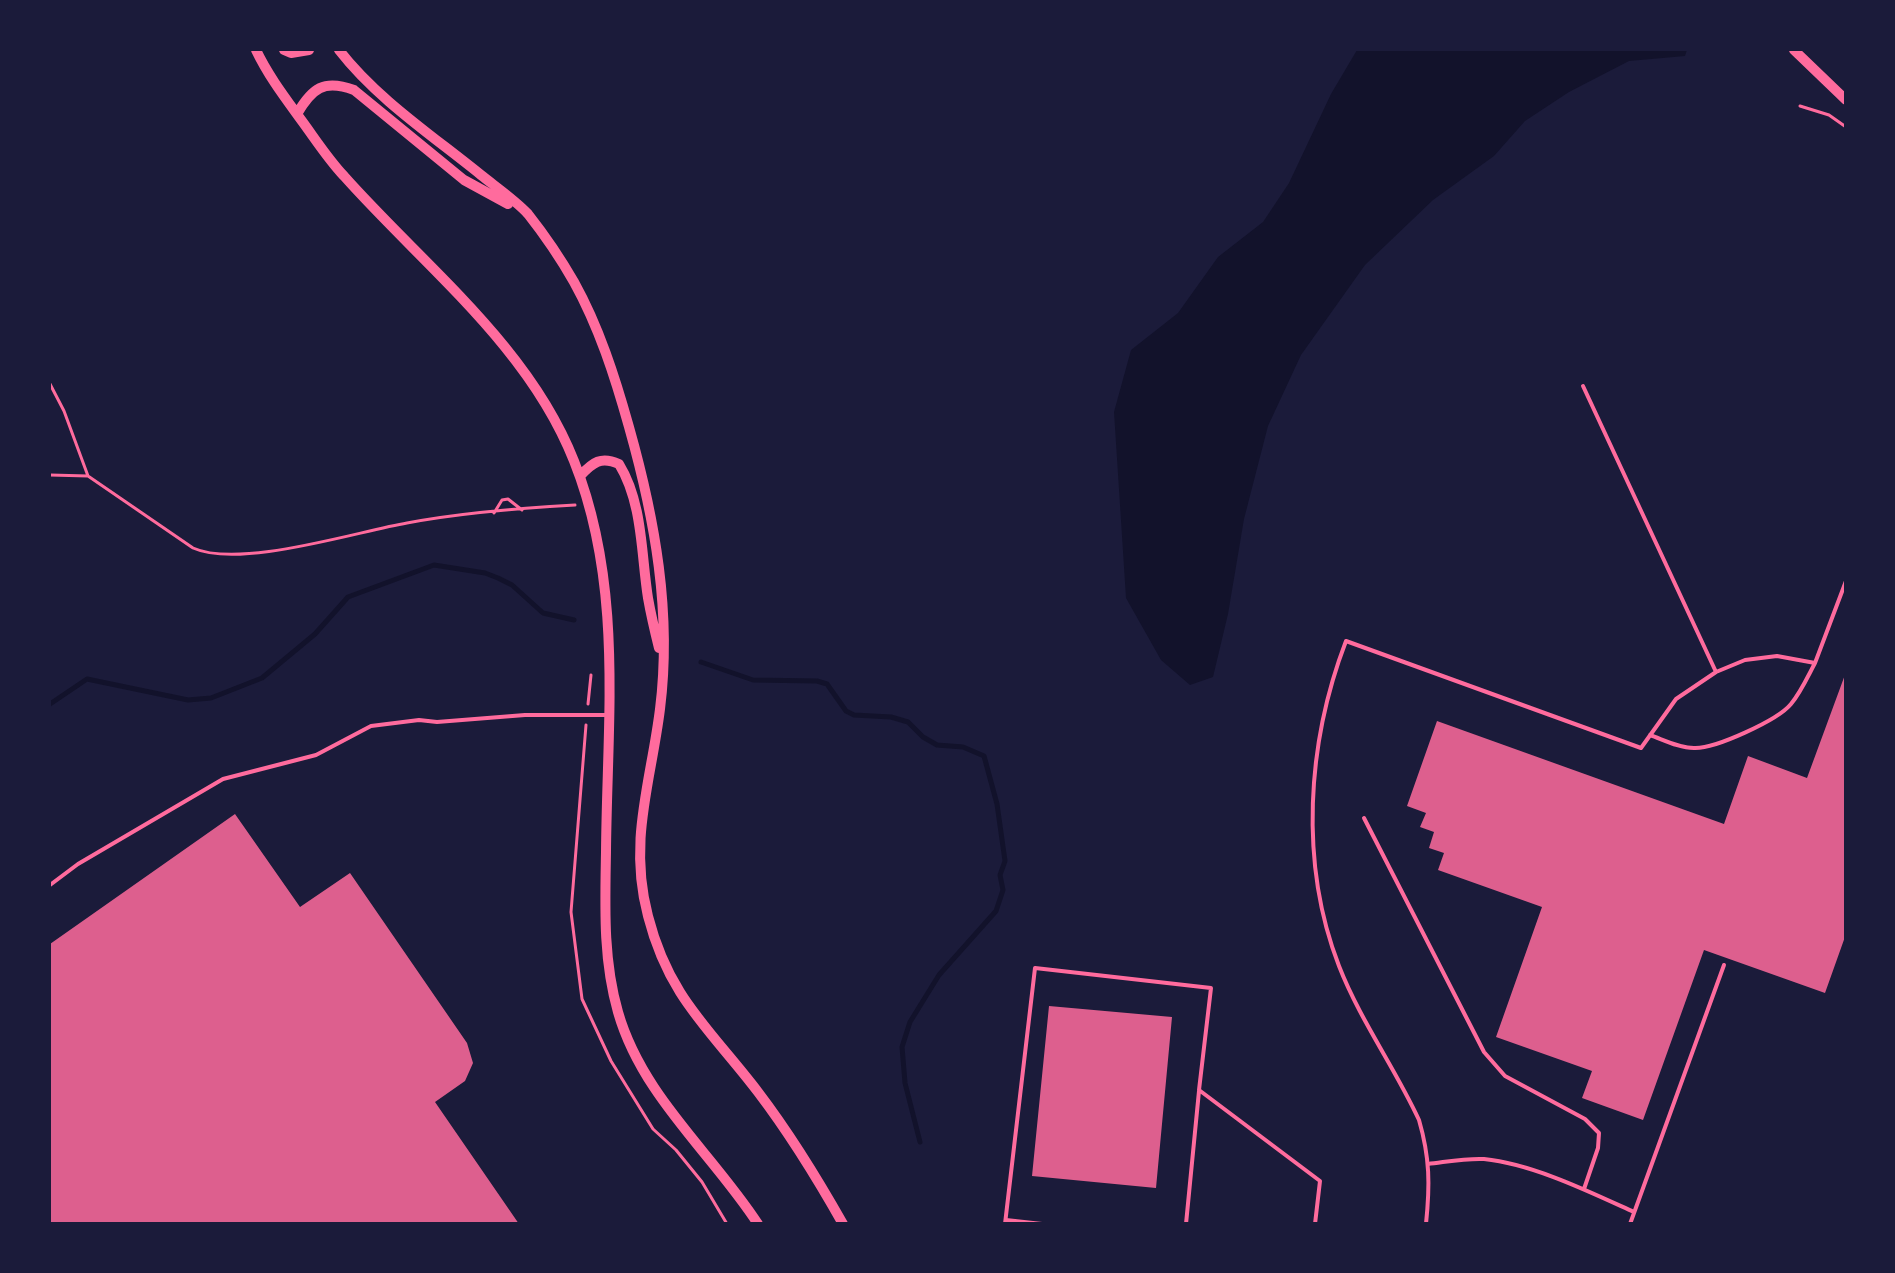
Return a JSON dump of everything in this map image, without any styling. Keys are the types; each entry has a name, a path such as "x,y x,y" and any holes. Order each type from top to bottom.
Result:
{"street":[{"path":"256,50 277,90 341,173 520,365 547,406 580,476 589,505 605,581 609,647 606,952 619,1016 632,1048 658,1094 738,1193 758,1224"},
{"path":"284,50 291,53 309,50"},
{"path":"339,50 387,98 527,214 571,277 590,313 619,393 650,505 662,586 663,666 660,708 644,791 638,850 647,914 668,975 690,1011 780,1122 843,1224"},
{"path":"1794,50 1845,100"},
{"path":"297,114 307,97 324,85 341,85 354,90 464,180 527,214"},
{"path":"580,476 592,463 601,459 619,464 627,477 638,520 648,600 663,666"}],"lane":[{"path":"1583,386 1716,672"},
{"path":"1650,735 1679,746 1696,748 1718,744 1780,714 1791,704 1815,663 1845,581"},
{"path":"1426,1224 1430,1181 1419,1120 1339,966 1321,903 1315,861 1312,795 1319,738 1329,692 1346,641 1641,748 1676,699 1716,672 1745,660 1777,656 1815,663"},
{"path":"50,885 78,864 223,779 316,755 371,726 419,720 437,722 525,715 608,715"},
{"path":"1365,818 1484,1052 1505,1076 1585,1119 1599,1133 1598,1148 1584,1190"},
{"path":"1630,1224 1724,965"},
{"path":"1042,1224 1005,1222 1035,968 1211,988 1186,1224"},
{"path":"1199,1090 1320,1181 1315,1224"},
{"path":"1428,1164 1484,1159 1525,1169 1584,1190 1634,1212"}],"path":[{"path":"1800,106 1829,115 1845,127"},
{"path":"50,384 64,411 88,476"},
{"path":"50,475 88,476 193,548 208,555 295,548 409,522 589,505"},
{"path":"494,513 502,500 508,499 522,510"}],"shaded area":[{"path":"1357,50 1687,50 1685,56 1629,61 1569,92 1525,121 1494,156 1433,200 1365,265 1301,355 1268,426 1244,519 1228,614 1213,677 1190,685 1161,660 1126,598 1114,412 1131,350 1178,313 1218,257 1263,222 1289,183 1331,94"}],"building":[{"path":"1846,672 1846,934 1825,993 1704,950 1643,1120 1582,1098 1592,1071 1496,1037 1542,907 1438,870 1444,853 1429,848 1434,832 1420,827 1426,813 1407,806 1437,721 1724,824 1748,756 1807,778"},
{"path":"235,814 300,907 350,873 467,1043 473,1063 465,1081 435,1102 519,1224 50,1222 50,944"},
{"path":"1049,1006 1172,1017 1156,1188 1032,1176"}],"waterway":[{"path":"50,704 87,679 188,700 211,698 262,678 315,634 348,597 434,565 485,573 498,578 512,585 543,613 574,620"},
{"path":"701,662 753,680 817,681 827,684 846,711 854,715 891,717 908,722 923,737 937,745 963,747 984,756 997,804 1005,861 1000,875 1003,890 996,911 939,975 910,1022 902,1047 905,1083 920,1142"}]}
